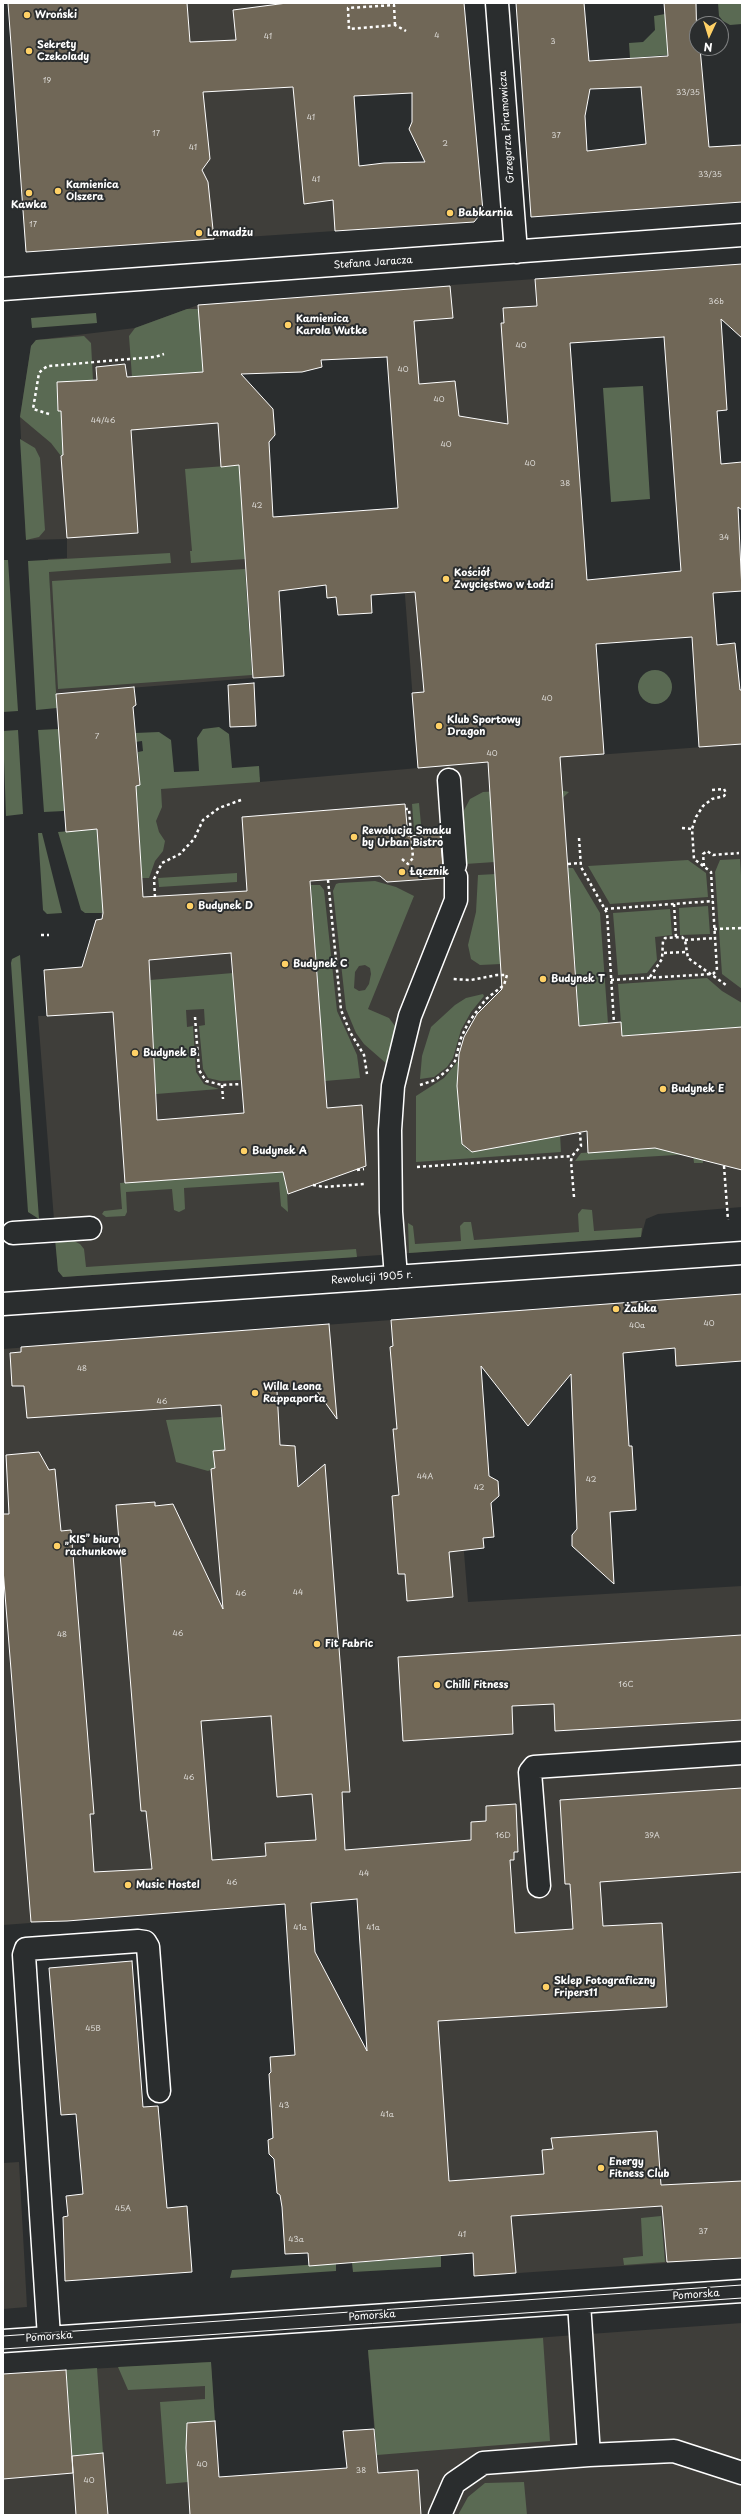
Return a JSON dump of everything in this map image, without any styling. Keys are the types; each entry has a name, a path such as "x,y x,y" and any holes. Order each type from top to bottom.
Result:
{"street":[{"name":"Grzegorza Piramowicza","path":"497,3 516,252"},
{"name":"Stefana Jaracza","path":"3,289 742,235"},
{"path":"396,1277 391,1212 392,1168 390,1130 394,1086 410,1016 456,900 456,871 449,780"},
{"path":"13,1234 90,1228"},
{"name":"Rewolucji 1905 r.","path":"3,1304 742,1253"},
{"path":"538,1886 530,1772 534,1767 742,1753"},
{"path":"49,2337 24,1955 26,1949 138,1940 145,1942 148,1947 159,2091"},
{"name":"Pomorska","path":"3,2341 742,2292"},
{"path":"579,2303 589,2456"},
{"path":"440,2515 454,2483 483,2463 674,2452 742,2473"}],"path":[{"path":"395,25 394,5 348,8 349,29 395,25 406,31"},
{"path":"50,414 33,409 39,373 48,366 155,357 164,354"},
{"path":"611,980 713,974 717,970 711,872 694,859 692,829 696,817 703,806 712,799 724,796 726,793 724,789 711,790"},
{"path":"156,897 154,879 162,863 180,854 194,839 203,820 219,808 241,800"},
{"path":"406,809 409,809 413,858 408,864 408,869"},
{"path":"682,828 692,829"},
{"path":"579,838 580,863 605,909 614,1023"},
{"path":"704,867 703,854 707,851 712,855 740,853"},
{"path":"402,859 408,864"},
{"path":"568,864 580,863"},
{"path":"328,880 340,1004 350,1032 364,1055 368,1081"},
{"path":"605,909 713,901"},
{"path":"674,904 676,938"},
{"path":"714,929 742,928"},
{"path":"41,935 49,935"},
{"path":"650,977 662,959 664,954 663,942 666,938 685,940 715,938"},
{"path":"685,940 685,952 688,958 713,974 726,985"},
{"path":"664,954 685,952"},
{"path":"394,1086 410,1087 428,1083 449,1070 455,1061 461,1038 468,1023 486,999 504,985 507,975 497,974 471,980 448,978"},
{"path":"195,1018 199,1070 206,1081 222,1085 241,1084"},
{"path":"222,1085 223,1099"},
{"path":"356,1170 572,1156 581,1146 580,1133"},
{"path":"572,1156 574,1197"},
{"path":"724,1166 728,1220"},
{"path":"313,1184 324,1187 366,1184"}],"shaded area":[{"path":"163,3 318,3 335,231 187,241"},
{"path":"535,279 570,757 742,744 742,1207 658,1214 646,1219 641,1237 63,1277 58,1271 38,1016 47,1016 106,966 97,944 95,920 102,919 101,913 104,913 97,830 66,832 63,791 260,777 260,782 418,768 382,290"},
{"path":"228,303 253,678 56,694 48,559 67,558 67,539 26,540 20,417 31,346 36,340 135,328 198,305"},
{"path":"445,1316 468,1602 742,1586 742,2258 474,2276 473,2253 412,2258 384,1897 3,1925 3,1349"},
{"path":"19,2162 27,2307 3,2309 3,2163"},
{"path":"742,2323 742,2515 381,2515 368,2350"},
{"path":"211,2362 220,2499 314,2515 3,2515 3,2374"}],"green space":[{"path":"718,3 742,3 742,24 730,25 729,16 719,16"},
{"path":"665,14 668,55 630,58 629,43 643,42 655,30 654,16"},
{"path":"187,309 199,309 214,371 132,377 129,336 135,328"},
{"path":"96,313 97,323 32,328 31,318"},
{"path":"84,336 91,343 93,380 57,383 58,411 61,411 63,455 61,456 51,443 20,417 31,346 36,340"},
{"path":"643,386 650,499 611,502 603,388"},
{"path":"20,439 35,448 40,458 45,530 39,537 26,540"},
{"path":"239,465 246,559 191,563 190,551 192,551 185,469"},
{"path":"170,553 171,563 49,572 57,708 36,710 28,561"},
{"path":"3,560 8,560 18,711 3,712"},
{"path":"245,569 252,675 58,689 52,581"},
{"path":"652,670 658,670 667,675 671,681 671,693 667,699 658,704 652,704 643,699 638,690 638,684 643,675"},
{"path":"219,727 229,734 232,768 259,766 260,782 161,789 162,807 156,821 159,832 165,841 163,851 155,861 149,878 142,878 136,786 140,785 138,752 143,751 142,741 135,742 135,733 159,732 171,740 174,772 199,771 197,738 203,729"},
{"path":"59,729 64,811 44,812 38,730"},
{"path":"18,730 23,814 6,816 3,731"},
{"path":"549,788 569,792 495,862 465,864 462,814 470,799 483,792"},
{"path":"419,803 422,835 417,868 412,804"},
{"path":"97,829 104,913 85,913 81,910 58,832"},
{"path":"38,833 42,833 62,913 47,914 43,910"},
{"path":"740,859 742,891 742,989 722,974 715,872 720,860"},
{"path":"688,860 706,873 708,897 610,904 588,866"},
{"path":"568,868 573,868 600,913 609,1037 580,1039 575,959 555,960 554,954 574,952"},
{"path":"237,873 237,882 159,887 158,878"},
{"path":"496,874 501,964 480,965 471,959 468,945 476,912 478,875"},
{"path":"375,881 396,887 414,896 368,1009 389,1018 395,1026 388,1065 364,1044 356,1033 346,1009 333,891 336,884","holes":["365,965 370,968 371,974 369,984 365,990 359,991 354,988 355,972 359,966"]},
{"path":"311,885 320,885 324,890 337,1011 357,1055 360,1078 325,1081"},
{"path":"708,906 710,934 680,935 679,908"},
{"path":"670,909 672,935 655,937 657,960 647,973 618,975 613,913"},
{"path":"20,955 39,1219 28,1212 11,963 12,959"},
{"path":"233,973 241,1080 221,1081 208,1078 203,1069 199,1026 205,1025 204,1009 186,1010 187,1027 193,1026 196,1072 204,1084 219,1089 156,1094 150,980"},
{"path":"707,978 722,991 742,1003 742,1027 622,1036 618,984"},
{"path":"483,994 484,996 471,1012 461,1030 453,1058 447,1067 434,1077 420,1079 422,1056 431,1027 455,1005 466,998"},
{"path":"458,1061 462,1140 466,1149 473,1152 560,1134 561,1152 416,1162 416,1096 444,1078"},
{"path":"701,1145 703,1163 694,1163 693,1154 575,1161 581,1153"},
{"path":"286,1172 288,1212 281,1206 279,1182 184,1188 185,1209 179,1212 174,1210 172,1189 126,1192 127,1212 125,1216 106,1217 102,1214 104,1211 122,1209 120,1183"},
{"path":"582,1209 592,1210 594,1231 642,1228 641,1237 409,1253 408,1223 413,1226 415,1244 461,1241 460,1226 464,1222 471,1222 474,1240 579,1232 578,1214"},
{"path":"55,1239 70,1239 80,1244 84,1249 86,1267 356,1249 357,1257 63,1277 58,1271"},
{"path":"222,1417 225,1450 213,1451 215,1468 208,1471 176,1462 166,1420"},
{"path":"661,2216 665,2262 624,2265 623,2258 643,2256 641,2218"},
{"path":"441,2256 441,2267 353,2272 352,2263"},
{"path":"336,2263 336,2271 230,2278 232,2270"},
{"path":"543,2338 550,2441 377,2455 368,2350"},
{"path":"211,2362 215,2421 187,2423 188,2482 166,2484 160,2402 205,2399 205,2386 128,2390 118,2367"},
{"path":"97,2368 103,2453 72,2456 66,2370"},
{"path":"524,2482 527,2515 458,2515 468,2497 485,2483"}],"building":[{"path":"8,3 187,3 190,42 236,40 233,10 287,3 464,3 483,211 474,222 335,231 333,200 304,204 293,87 203,92 210,159 202,170 208,182 214,239 26,252","holes":["412,93 412,122 409,129 425,162 384,163 359,166 354,96"]},
{"path":"516,3 584,3 589,61 668,56 664,3 696,3 696,16 689,16 689,56 701,56 709,147 742,145 742,202 531,217","holes":["641,87 646,144 587,151 585,116 590,89"]},
{"path":"742,264 742,338 721,319 727,410 717,411 721,464 742,462 742,510 738,507 742,591 713,593 717,645 735,643 740,690 742,690 742,744 699,747 692,637 596,644 604,754 560,757 579,1026 621,1022 622,1036 742,1027 742,1170 655,1148 588,1153 587,1131 472,1152 462,1144 457,1086 459,1054 464,1037 477,1014 502,989 488,762 418,768 412,693 424,692 415,592 371,595 372,613 338,615 336,597 327,598 326,585 279,591 284,676 253,678 239,465 221,467 218,423 131,430 138,533 67,538 61,456 63,455 61,411 58,411 57,382 97,380 96,367 125,364 127,377 203,372 198,305 450,286 453,318 414,321 419,384 455,381 459,416 508,424 501,323 504,323 503,308 537,306 535,279","holes":["664,337 681,571 587,580 570,343","387,357 398,508 273,517 269,442 275,435 273,409 241,374 302,372 322,367 321,360"]},
{"path":"254,683 256,726 230,727 228,685"},
{"path":"134,687 136,705 133,707 140,785 136,786 143,897 247,891 242,817 405,804 408,836 440,834 444,878 387,882 380,876 310,881 327,1108 362,1105 366,1166 288,1194 283,1172 125,1183 113,1012 47,1016 44,970 82,967 96,920 102,919 103,913 97,829 66,832 56,694","holes":["231,953 244,1113 157,1120 149,960"]},
{"path":"742,1294 742,1361 676,1366 675,1348 623,1353 629,1446 632,1446 636,1510 610,1512 614,1584 572,1546 572,1535 577,1529 571,1374 528,1426 481,1366 489,1476 498,1481 499,1496 491,1503 494,1537 483,1538 484,1548 449,1552 453,1597 407,1601 405,1574 398,1574 392,1496 399,1495 393,1429 397,1429 390,1347 393,1346 391,1320"},
{"path":"329,1324 337,1419 314,1387 277,1391 280,1445 295,1446 298,1487 325,1464 350,1792 342,1792 345,1850 471,1840 471,1822 486,1821 486,1806 516,1804 518,1852 514,1852 514,1860 510,1860 515,1933 573,1929 570,1884 565,1884 560,1800 742,1788 742,1872 600,1882 603,1926 662,1923 667,2007 438,2021 449,2181 544,2174 542,2150 553,2149 551,2138 657,2131 661,2185 742,2181 742,2258 667,2262 662,2206 511,2216 516,2273 474,2276 473,2253 309,2266 308,2253 285,2254 282,2207 280,2195 277,2193 274,2159 269,2154 268,2140 273,2138 269,2074 271,2072 270,2057 295,2055 285,1904 67,1921 31,1922 3,1569 3,1514 9,1514 6,1455 39,1452 49,1470 55,1469 61,1531 71,1530 94,1814 90,1814 94,1872 152,1869 146,1811 141,1811 116,1505 155,1502 155,1506 173,1504 223,1609 211,1469 215,1468 213,1451 225,1450 221,1405 27,1418 24,1386 12,1386 10,1353 21,1352 21,1347","holes":["271,1716 277,1797 312,1794 316,1840 265,1843 266,1856 212,1860 201,1721","357,1899 367,2051 315,1952 311,1903"]},
{"path":"742,1635 742,1720 555,1731 554,1704 512,1706 513,1734 403,1741 398,1657"},
{"path":"132,1961 143,2107 158,2106 167,2208 187,2206 192,2272 65,2281 63,2217 68,2216 66,2196 83,2194 76,2114 61,2115 49,1968"},
{"path":"66,2370 73,2473 3,2479 3,2374"},
{"path":"215,2421 219,2477 347,2468 343,2431 374,2429 378,2473 418,2470 421,2515 190,2515 186,2448 187,2423"},
{"path":"103,2453 108,2515 76,2515 72,2456"}],"tram line":[{"path":"3,2336 742,2285"},
{"path":"3,2349 742,2298"}],"place":[{"name":"Wroński","path":"27,15"},
{"name":"Sekrety Czekolady","path":"29,51"},
{"name":"Kamienica Olszera","path":"58,191"},
{"name":"Kawka","path":"29,193"},
{"name":"Babkarnia","path":"450,213"},
{"name":"Lamadżu","path":"199,233"},
{"name":"Kamienica Karola Wutke","path":"288,325"},
{"name":"Kościół Zwycięstwo w Łodzi","path":"446,579"},
{"name":"Klub Sportowy Dragon","path":"439,726"},
{"name":"Rewolucja Smaku by Urban Bistro","path":"354,837"},
{"name":"Łącznik","path":"402,872"},
{"name":"Budynek D","path":"190,906"},
{"name":"Budynek C","path":"285,964"},
{"name":"Budynek T","path":"543,979"},
{"name":"Budynek B","path":"135,1053"},
{"name":"Budynek E","path":"663,1089"},
{"name":"Budynek A","path":"244,1151"},
{"name":"Żabka","path":"616,1309"},
{"name":"Willa Leona Rappaporta","path":"255,1393"},
{"name":"„KIS” biuro rachunkowe","path":"57,1546"},
{"name":"Fit Fabric","path":"317,1644"},
{"name":"Chilli Fitness","path":"437,1685"},
{"name":"Music Hostel","path":"128,1885"},
{"name":"Sklep Fotograficzny Fripers11","path":"546,1987"},
{"name":"Energy Fitness Club","path":"601,2168"}]}
